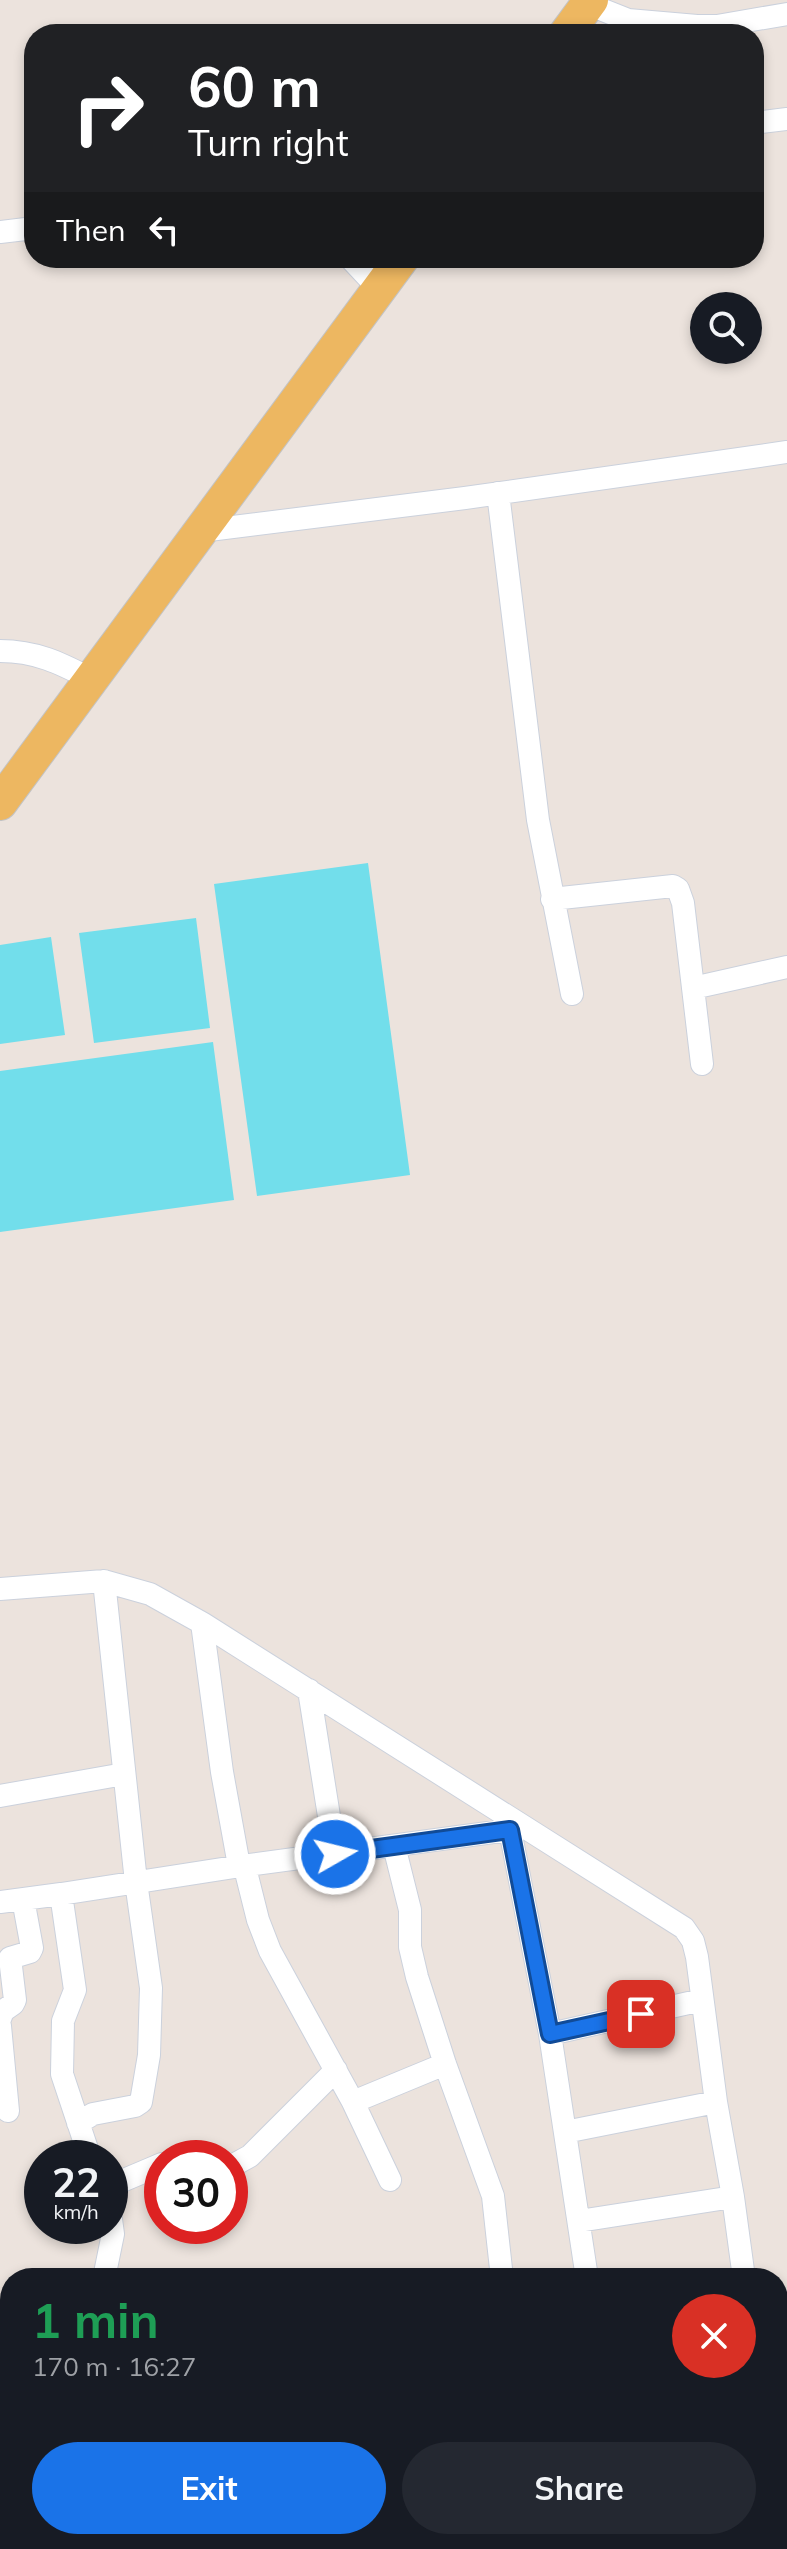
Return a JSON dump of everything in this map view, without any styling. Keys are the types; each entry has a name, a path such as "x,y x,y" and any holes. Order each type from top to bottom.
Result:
{"main road":[{"path":"574,24 590,2"},
{"path":"0,803 395,268"}],"street":[{"path":"590,2 628,20 664,24"},
{"path":"743,24 787,14"},
{"path":"764,122 787,119"},
{"path":"0,232 24,229"},
{"path":"359,268 379,289"},
{"path":"201,531 787,455"},
{"path":"498,493 538,820 572,994"},
{"path":"0,651 35,653 91,679"},
{"path":"552,899 673,886 682,896 702,1064"},
{"path":"693,988 787,967"},
{"path":"78,2123 93,2114 135,2106 141,2102 149,2055 152,2004 104,1581"},
{"path":"0,1589 104,1581 150,1594 309,1690 510,1824 684,1928 695,1947 743,2268"},
{"path":"202,1623 222,1772 238,1860 246,1872 258,1920 270,1951 353,2102 390,2180"},
{"path":"309,1690 335,1854"},
{"path":"0,1796 124,1774"},
{"path":"0,1902 394,1846 510,1824"},
{"path":"510,1824 550,2034 586,2268"},
{"path":"394,1846 410,1910 410,1947 417,1977 493,2196 501,2268"},
{"path":"61,1894 75,1984 63,2021 62,2074 84,2140"},
{"path":"0,2019 3,2011 15,2000 10,1958 30,1952 32,1948 23,1899"},
{"path":"550,2034 702,2000"},
{"path":"0,2026 8,2111"},
{"path":"353,2102 445,2064"},
{"path":"248,2157 336,2070"},
{"path":"565,2132 716,2102"},
{"path":"579,2221 733,2197"},
{"path":"106,2268 111,2244"}],"water":[{"path":"368,863 410,1175 257,1196 214,884"},
{"path":"196,918 210,1028 94,1043 79,933"},
{"path":"51,937 65,1035 0,1044 0,945"},
{"path":"213,1042 234,1200 0,1232 0,1071"}],"route":[{"path":"335,1854 510,1830 550,2034 641,2014"}]}
